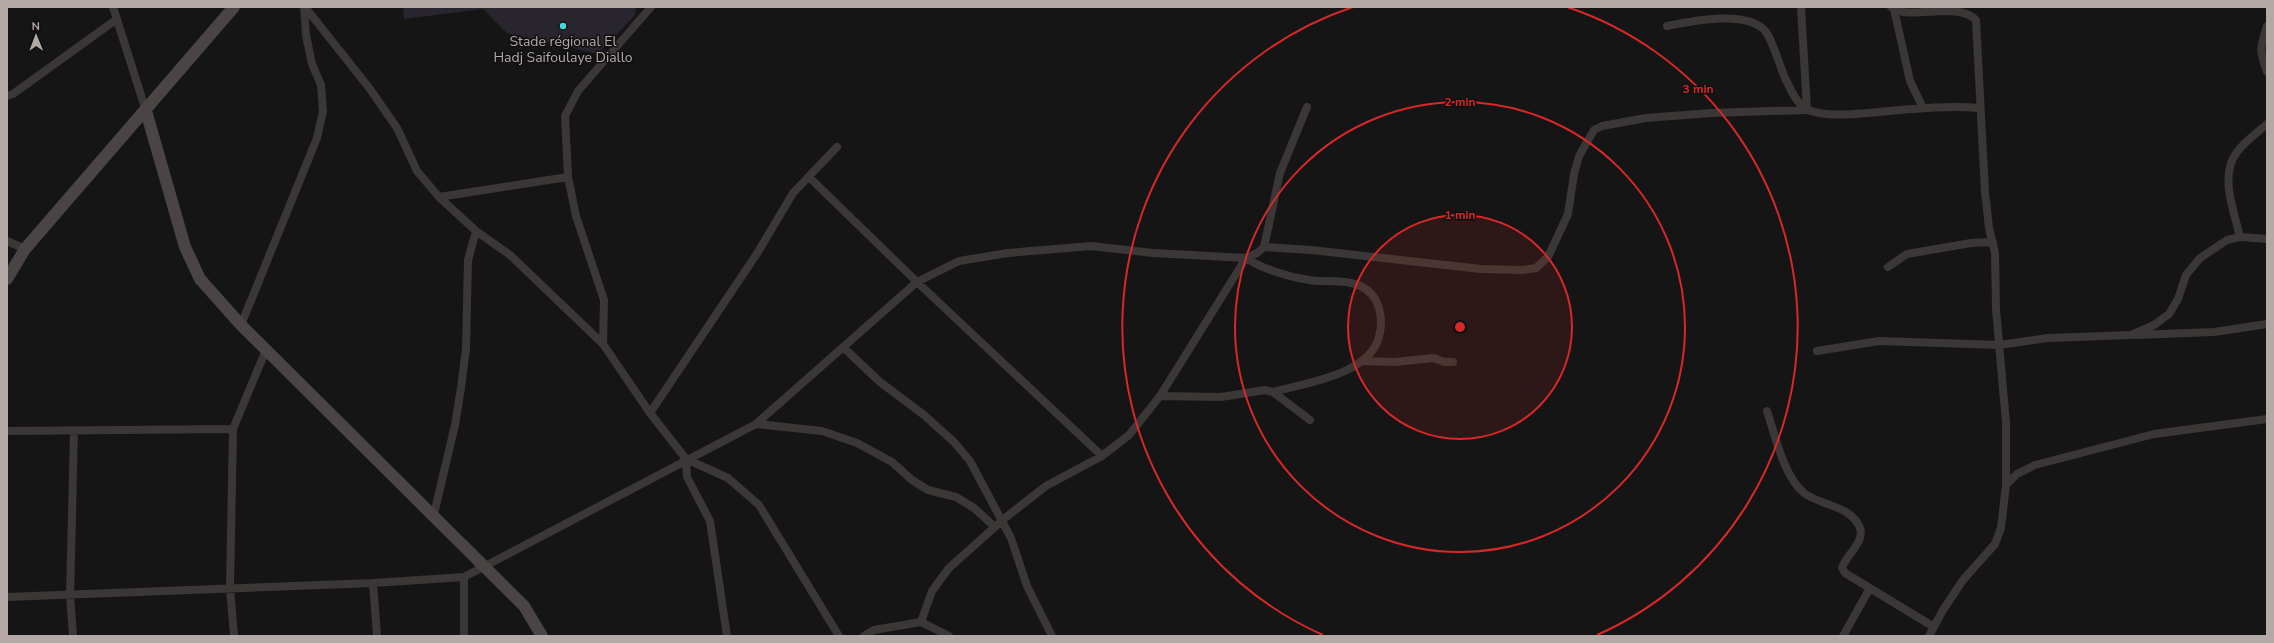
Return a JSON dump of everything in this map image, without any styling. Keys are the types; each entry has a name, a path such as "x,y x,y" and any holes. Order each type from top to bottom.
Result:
{"street":[{"path":"113,7 146,111 185,247 200,279 241,325 434,514 524,606 542,636"},
{"path":"7,279 25,249 146,111 234,7"},
{"path":"241,325 317,138 321,118 321,85 311,56 304,7"},
{"path":"304,7 370,90 396,128 417,171 439,198 476,231 510,255 603,344 650,413 686,459 728,478 759,505 839,636"},
{"path":"603,344 604,300 576,216 568,177 565,116 578,90 651,7"},
{"path":"1801,7 1807,110"},
{"path":"1923,108 1910,81 1893,8 1916,12 1957,10 1972,16 1976,20 1979,108 1985,192 1995,253 1998,344 2004,399 2006,485 2001,528 1995,544 1964,580 1943,610 1929,636"},
{"path":"7,96 13,94 117,19"},
{"path":"1667,26 1693,21 1727,19 1745,20 1758,23 1767,33 1780,69 1796,98 1807,110"},
{"path":"2267,26 2261,43 2261,57 2267,72"},
{"path":"7,597 230,587 373,583 464,577 686,459 756,424 844,348 917,282 959,261 1008,253 1091,246 1152,253 1246,258 1257,253 1264,247 1280,172 1307,107"},
{"path":"1264,247 1311,250 1476,269 1522,270 1536,268 1548,257 1568,214 1579,156 1594,130 1602,126 1646,118 1711,113 1807,110 1823,113 1862,114 1923,108 1979,108"},
{"path":"2240,237 2228,184 2229,169 2236,152 2267,124"},
{"path":"650,413 758,252 793,193 837,147"},
{"path":"439,198 568,177"},
{"path":"809,177 917,282 1102,456"},
{"path":"434,514 455,425 461,388 466,349 468,260 476,231"},
{"path":"2131,335 2154,325 2169,314 2178,299 2186,275 2200,258 2226,240 2240,237 2267,239"},
{"path":"7,241 25,249"},
{"path":"1888,267 1907,254 1993,242"},
{"path":"1246,258 1255,264 1308,280 1352,283 1363,288 1373,296 1381,308 1379,338 1363,361 1337,375 1273,392"},
{"path":"921,622 932,592 949,568 1002,520 1046,486 1102,456 1129,435 1160,396 1246,258"},
{"path":"1816,351 1880,341 1998,344 2048,338 2214,332 2267,324"},
{"path":"844,348 880,382 924,415 954,442 974,467 1017,549 1021,570 1027,586 1052,636"},
{"path":"234,636 230,587 234,429 266,350"},
{"path":"1363,361 1396,362 1434,358 1444,362 1453,362"},
{"path":"1160,396 1221,397 1265,390 1273,392 1310,420"},
{"path":"1767,411 1791,478 1805,493 1850,514 1860,528 1860,540 1842,568 1845,573 1934,627"},
{"path":"2006,485 2017,474 2035,465 2095,448 2154,434 2267,419"},
{"path":"756,424 822,430 857,443 892,462 912,480 928,490 956,497 974,508 995,527"},
{"path":"7,431 234,429"},
{"path":"73,636 70,594 74,430"},
{"path":"686,459 687,477 710,521 727,636"},
{"path":"464,577 464,636"},
{"path":"373,583 377,636"},
{"path":"1843,636 1870,588"},
{"path":"864,636 874,630 921,622 949,636"}],"shaded area":[{"name":"Stade régional El Hadj Saifoulaye Diallo","path":"403,7 636,7 635,15 598,54 507,33 483,9 404,19"}],"place":[{"name":"Stade régional El Hadj Saifoulaye Diallo","path":"563,26"}]}
